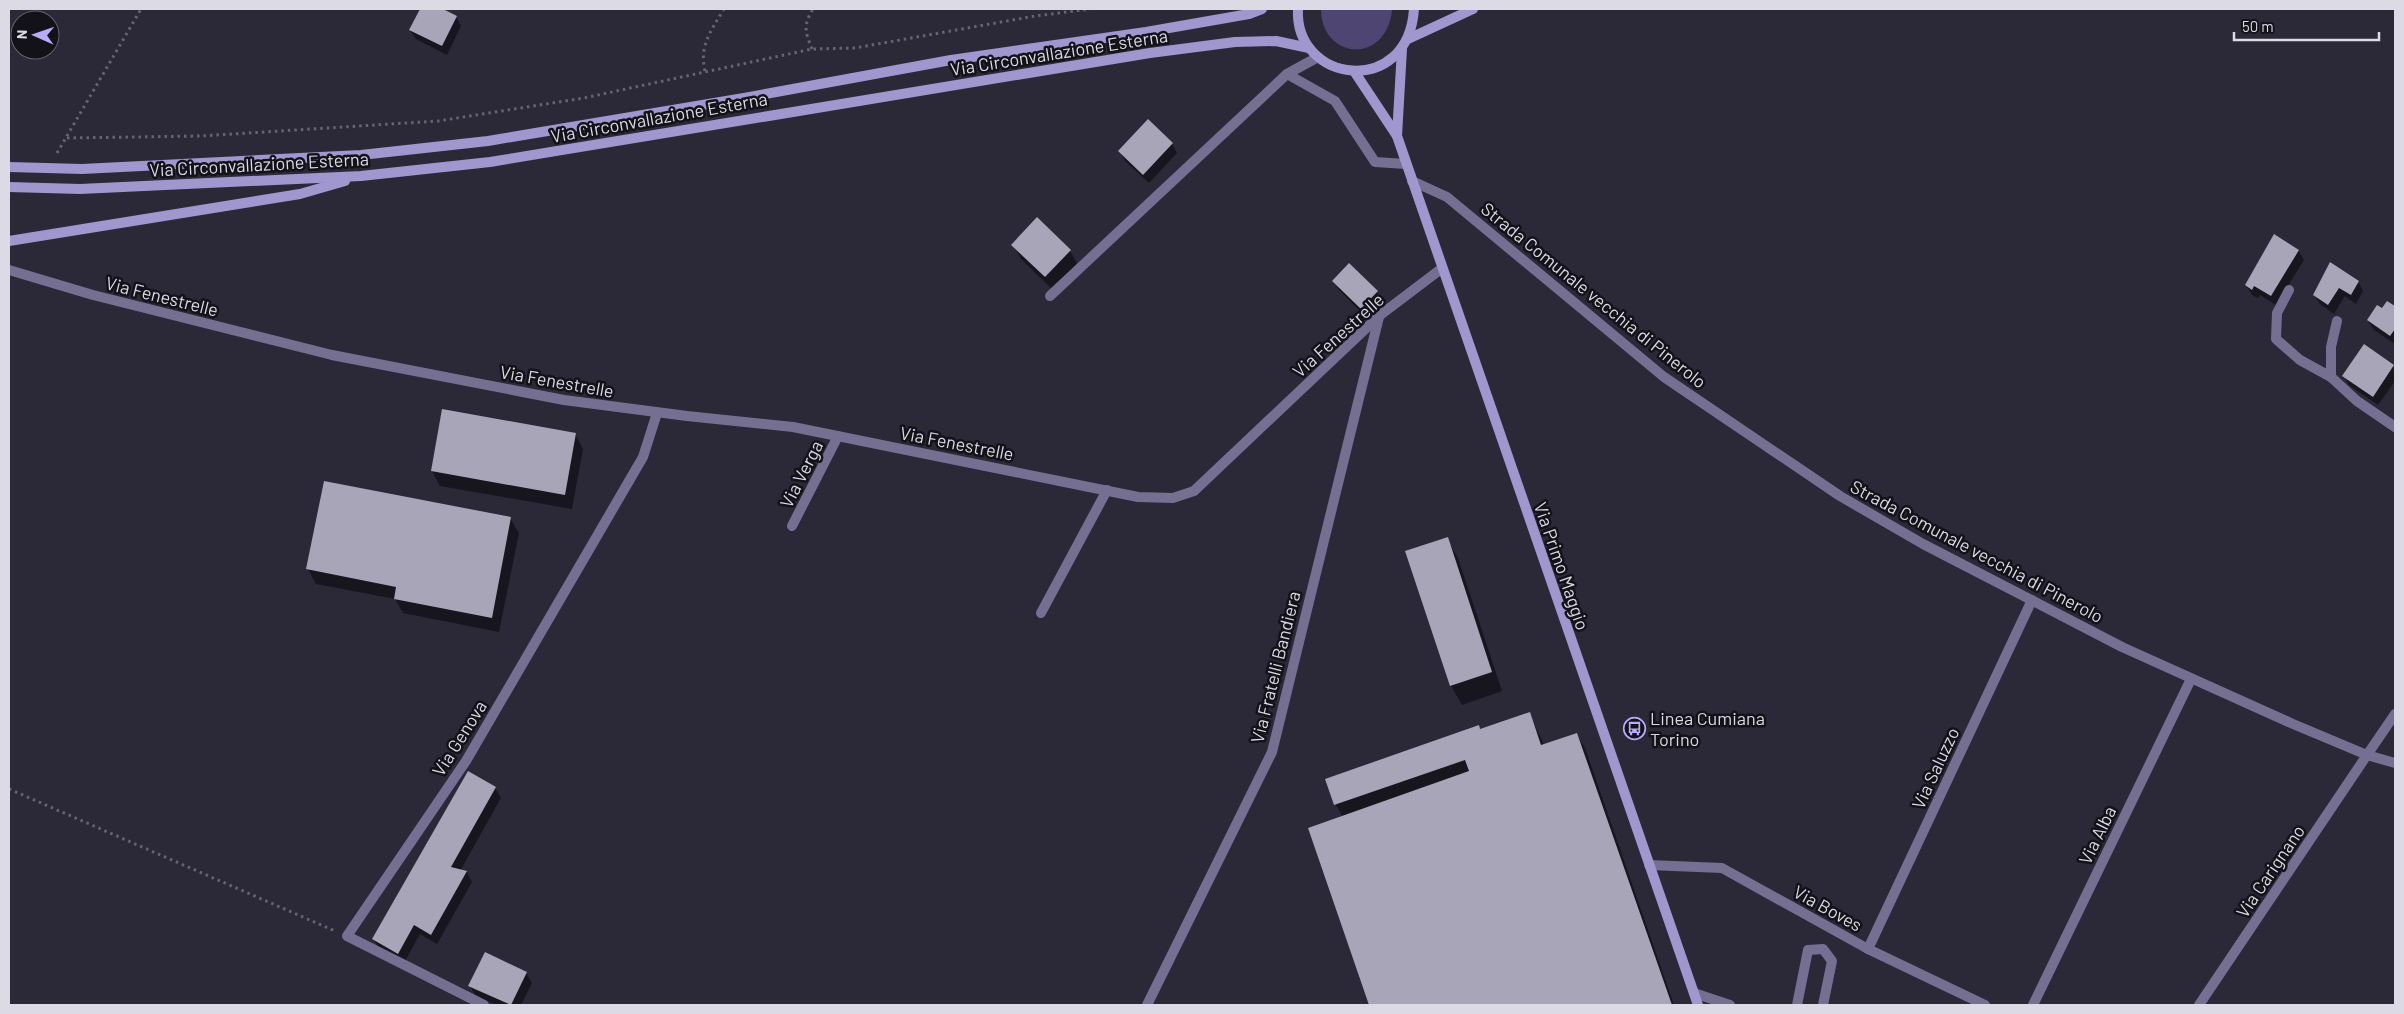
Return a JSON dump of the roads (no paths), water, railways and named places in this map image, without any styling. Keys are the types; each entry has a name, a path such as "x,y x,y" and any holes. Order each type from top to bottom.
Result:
{"main road":[{"name":"Via Circonvallazione Esterna","path":"9,167 82,169 361,155 488,141 744,98 951,60 1249,14 1262,9"},
{"path":"1298,9 1302,36 1318,57 1335,67 1354,71 1376,68 1390,60 1402,49 1413,25 1414,9"},
{"path":"1408,39 1473,9"},
{"name":"Via Circonvallazione Esterna","path":"9,187 80,189 361,176 490,162 1150,53 1235,42 1276,41 1310,48"},
{"name":"Via Primo Maggio","path":"1397,136 1402,49"},
{"name":"Via Primo Maggio","path":"1354,71 1397,136 1441,269 1698,1005"},
{"path":"9,241 300,194 361,176"}],"street":[{"path":"1050,296 1287,74 1318,57"},
{"path":"1287,74 1335,100 1375,162 1406,164"},
{"name":"Strada Comunale vecchia di Pinerolo","path":"1412,181 1447,197 1664,377 1840,496 1923,544 2122,647 2367,755 2395,763"},
{"name":"Via Fenestrelle","path":"9,270 93,295 332,355 564,400 657,413 793,427 1138,497 1173,498 1194,491 1379,316 1441,269"},
{"path":"2288,290 2277,313 2276,339 2300,360 2331,378 2357,401 2395,427"},
{"name":"Via Fratelli Bandiera","path":"1147,1005 1272,752 1379,316"},
{"path":"2331,378 2331,346 2337,321"},
{"name":"Via Genova","path":"484,1005 347,936 466,761 643,457 657,413"},
{"name":"Via Verga","path":"792,526 838,436"},
{"path":"1041,613 1107,490"},
{"name":"Via Saluzzo","path":"1868,949 2032,600"},
{"name":"Via Alba","path":"2033,1005 2191,679"},
{"name":"Via Carignano","path":"2199,1005 2395,714"},
{"name":"Via Boves","path":"1650,865 1722,868 1868,949 1986,1005"},
{"path":"1797,1005 1808,950 1815,948 1823,949 1832,961 1823,1005"},
{"path":"1694,993 1731,1005"}],"place":[{"name":"Linea Cumiana Torino","path":"1634,728"}]}
